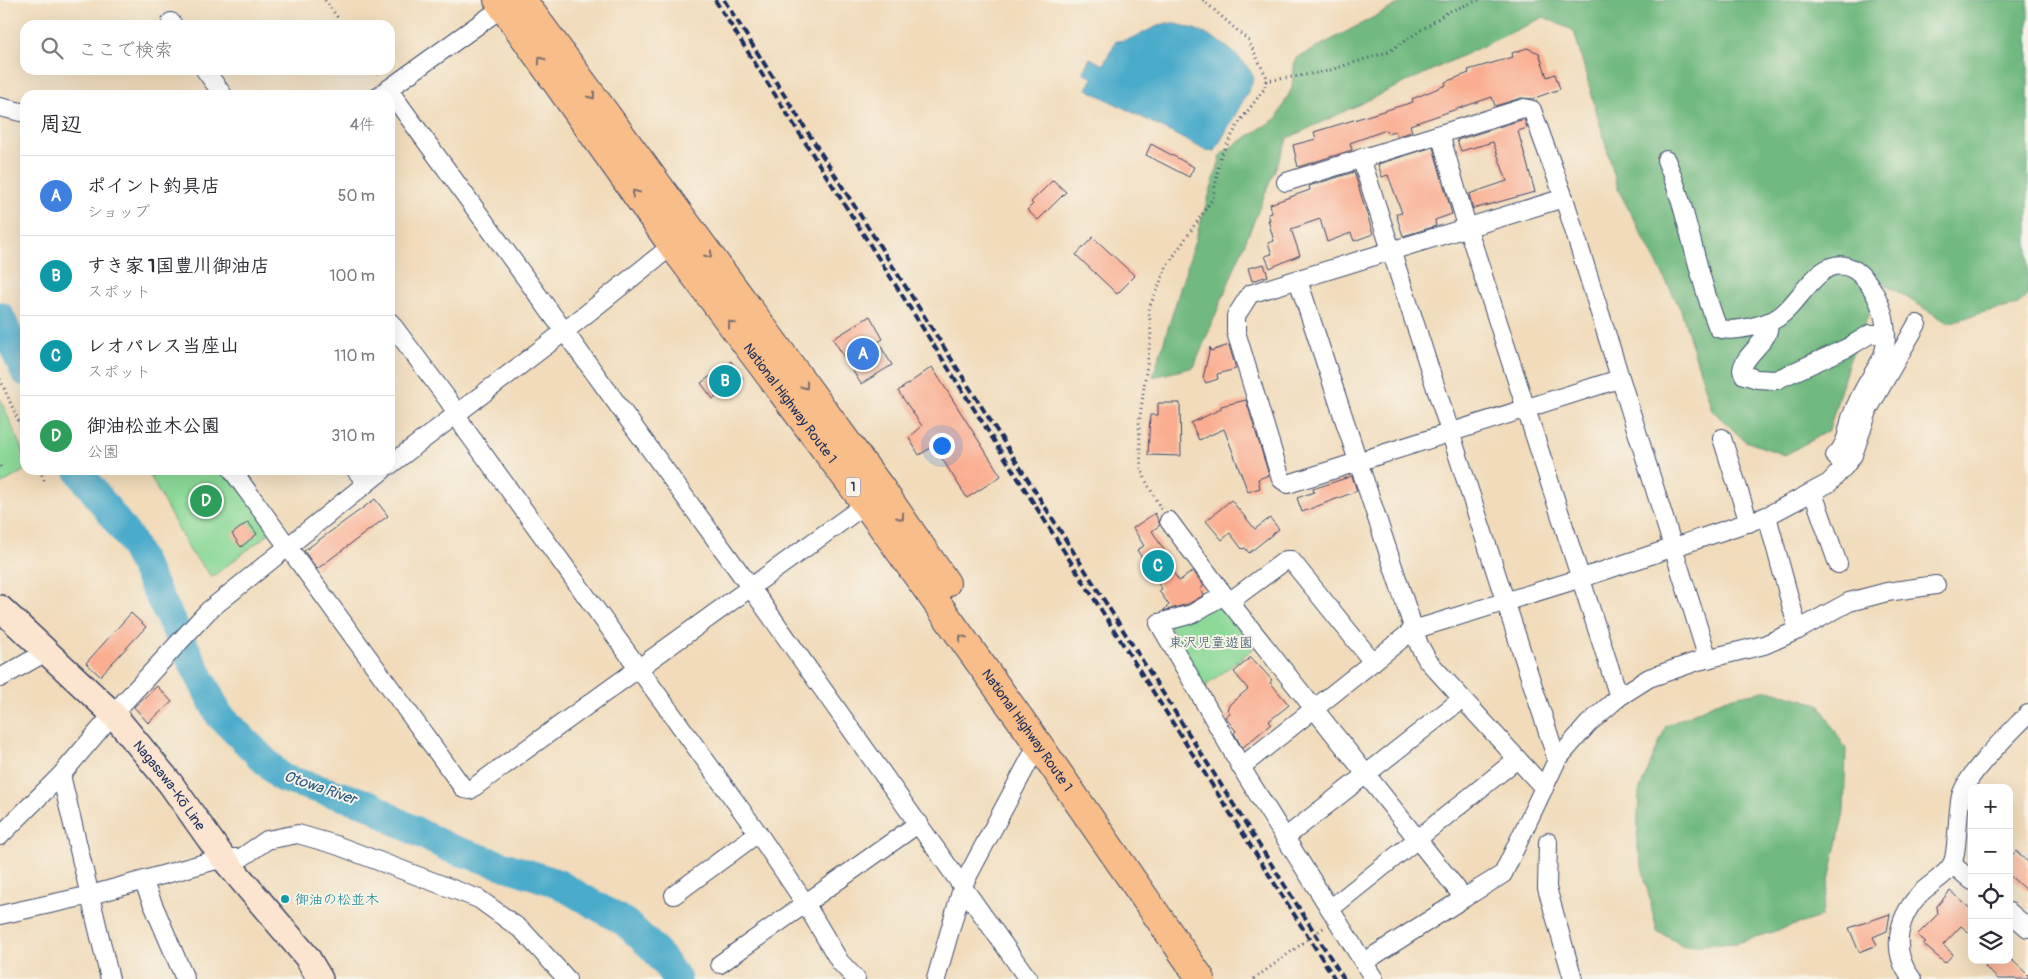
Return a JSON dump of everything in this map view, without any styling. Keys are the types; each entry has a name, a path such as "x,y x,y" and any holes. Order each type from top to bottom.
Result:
{"highway":[{"name":"National Highway Route 1","path":"508,2 681,238 866,504 1038,744 1201,979"},
{"name":"National Highway Route 1","path":"681,238 882,490 1220,979"}],"main road":[{"name":"Nagasawa-Kō Line","path":"0,609 113,714 170,782 223,858 306,958 320,979"}],"street":[{"path":"387,90 508,2"},
{"path":"209,75 219,90"},
{"path":"0,107 20,113"},
{"path":"395,107 565,331 751,588 1028,979"},
{"path":"1286,182 1529,108 1534,113 1564,198 1619,380 1708,659"},
{"path":"1440,134 1620,697"},
{"path":"1361,158 1557,760"},
{"path":"1666,160 1678,189 1690,238 1718,328 1731,329 1768,322 1782,315 1802,290 1821,272 1829,268 1845,267 1861,274 1875,292 1882,309 1887,344 1884,356 1864,389 1850,420 1845,441 1835,456 1845,466"},
{"path":"1564,198 1468,226 1393,252 1250,294 1236,316 1236,332 1281,479 1288,484 1619,380"},
{"path":"395,460 565,331 681,238"},
{"path":"1298,280 1413,630 1428,661 1516,760 1544,788"},
{"path":"1768,322 1767,332 1744,363 1742,370 1748,377 1766,381 1780,379 1804,366 1847,348 1870,334 1886,334"},
{"path":"1241,767 1413,630 1582,578 1748,523 1767,516 1813,493 1834,479 1853,455 1869,408 1917,324"},
{"path":"395,329 449,401 456,414 758,833 805,903 840,962 855,979"},
{"path":"1722,438 1748,523"},
{"path":"236,475 464,789 470,790 866,504"},
{"path":"0,836 61,776 152,670 208,611 288,545 361,476"},
{"path":"1813,493 1838,564"},
{"path":"1767,516 1798,630"},
{"path":"1169,521 1227,599 1464,898"},
{"path":"1373,662 1291,560 1286,560 1227,599 1194,613 1158,623 1241,767 1286,837 1328,917 1364,962 1374,979"},
{"path":"1364,962 1497,879 1507,868 1557,760 1582,731 1620,697 1649,678 1708,659 1764,645 1798,630 1849,602 1887,592 1936,585"},
{"path":"0,678 46,652"},
{"path":"1286,837 1462,699"},
{"path":"1912,979 1899,951 1898,935 1902,922 1921,893 1952,864 1964,788 2028,714"},
{"path":"936,979 963,885 1038,744"},
{"path":"1328,917 1416,838 1516,760"},
{"path":"61,776 110,979"},
{"path":"720,964 919,824"},
{"path":"674,895 758,833"},
{"path":"0,916 91,895 223,858 241,858 267,840 298,834 336,846 479,900 523,931 567,979"},
{"path":"1548,842 1548,888 1573,979"},
{"path":"1952,864 1968,878"},
{"path":"143,881 186,979"},
{"path":"2013,915 2028,928"}],"path":[{"path":"325,0 339,20"},
{"path":"1169,521 1156,502 1142,468 1139,424 1151,335 1149,308 1170,261 1209,206 1216,188 1220,158 1238,124 1265,88 1266,81 1262,64 1248,40 1203,0"},
{"path":"1266,81 1324,72 1388,52 1448,12 1480,0"},
{"path":"0,379 20,425"},
{"path":"42,475 45,483"},
{"path":"1254,979 1328,917"}],"green space":[{"path":"1406,0 2028,0 2028,294 2018,305 1984,312 1948,323 1882,282 1848,364 1829,430 1785,455 1745,441 1712,410 1681,310 1618,189 1574,31 1544,17 1288,138 1194,367 1153,377 1222,153 1277,118 1292,88 1295,59"},
{"path":"0,398 20,445 20,473 0,485"},
{"path":"150,475 229,475 271,532 212,577 190,551"},
{"name":"東沢児童遊園","path":"1219,603 1255,647 1203,688 1167,622"},
{"path":"1768,690 1819,704 1846,749 1844,812 1821,917 1736,943 1684,946 1657,931 1637,845 1639,792 1666,726 1724,699"}],"water":[{"path":"1167,23 1192,28 1205,33 1238,56 1254,77 1250,88 1215,151 1207,151 1087,89 1093,78 1083,72 1090,58 1103,65 1116,41 1135,37"}],"building":[{"path":"1527,48 1539,53 1547,77 1555,74 1560,89 1532,99 1521,98 1495,106 1492,97 1410,125 1412,132 1397,136 1395,131 1387,133 1386,130 1350,143 1352,150 1298,167 1293,145 1316,139 1314,132 1413,102 1412,99 1446,85 1445,82 1469,73 1468,70 1513,57 1512,53"},
{"path":"1524,119 1527,128 1518,131 1535,192 1473,209 1469,194 1507,181 1493,142 1461,151 1457,140"},
{"path":"1151,144 1194,167 1189,177 1146,155"},
{"path":"1433,147 1452,214 1435,220 1436,226 1403,236 1396,214 1402,213 1388,175 1382,177 1378,164"},
{"path":"1354,172 1373,234 1354,241 1351,233 1327,242 1320,219 1291,229 1300,255 1270,268 1265,256 1272,254 1268,243 1274,241 1268,220 1270,220 1268,214 1272,213 1270,204 1310,190 1309,186"},
{"path":"1053,180 1066,192 1038,220 1027,210 1033,204 1031,202"},
{"path":"1093,237 1135,276 1117,294 1076,255"},
{"path":"1264,264 1268,276 1252,281 1248,268"},
{"path":"870,316 883,339 878,342 892,365 861,384 833,339"},
{"path":"1229,345 1236,369 1217,374 1218,379 1206,383 1203,378 1210,347 1211,351"},
{"path":"731,361 743,378 713,399 701,383"},
{"path":"932,367 1001,476 967,498 934,446 919,455 909,438 922,426 898,391"},
{"path":"1246,400 1269,475 1258,479 1260,488 1248,492 1224,429 1199,440 1191,423 1221,409 1221,406"},
{"path":"1158,403 1180,403 1181,456 1148,455 1150,415 1158,415"},
{"path":"1352,476 1357,491 1302,512 1297,498 1314,492 1313,489"},
{"path":"375,499 388,516 317,569 304,551"},
{"path":"1231,500 1255,529 1270,518 1279,529 1249,553 1245,548 1242,549 1230,533 1222,540 1206,521"},
{"path":"1155,513 1160,525 1152,531 1169,558 1165,560 1179,581 1193,571 1204,586 1200,589 1204,595 1188,604 1163,611 1169,605 1159,591 1162,589 1137,550 1144,546 1133,528"},
{"path":"248,522 257,534 241,547 232,534"},
{"path":"131,613 146,627 100,676 86,663"},
{"path":"1251,657 1272,680 1270,682 1289,705 1269,721 1271,724 1242,748 1234,733 1236,731 1225,717 1230,713 1227,709 1230,704 1248,689 1234,672"},
{"path":"157,686 172,702 148,723 134,707"},
{"path":"2016,851 2028,862 2028,892 2013,879 2013,854"},
{"path":"1950,891 1968,907 1968,932 1961,926 1943,945 1953,954 1945,963 1923,944 1926,942 1917,935 1938,914 1937,906"},
{"path":"1890,914 1887,931 1873,937 1877,945 1859,952 1849,928"},
{"path":"2013,961 2028,975 2028,979 1998,979 1985,967 1988,964 2013,964"}],"waterway":[{"name":"Otowa River","path":"0,316 20,361"},
{"name":"Otowa River","path":"82,475 130,539 219,715 282,778 371,805 394,820 449,848 557,883 626,923 654,949 677,979"}],"railway":[{"path":"715,0 1335,979"},
{"path":"724,0 1344,979"}],"place":[{"name":"ポイント釣具店","path":"863,354"},
{"name":"すき家 1国豊川御油店","path":"725,381"},
{"name":"御油松並木公園","path":"206,501"},
{"name":"レオパレス当座山","path":"1158,566"},
{"name":"御油の松並木","path":"285,899"}]}
